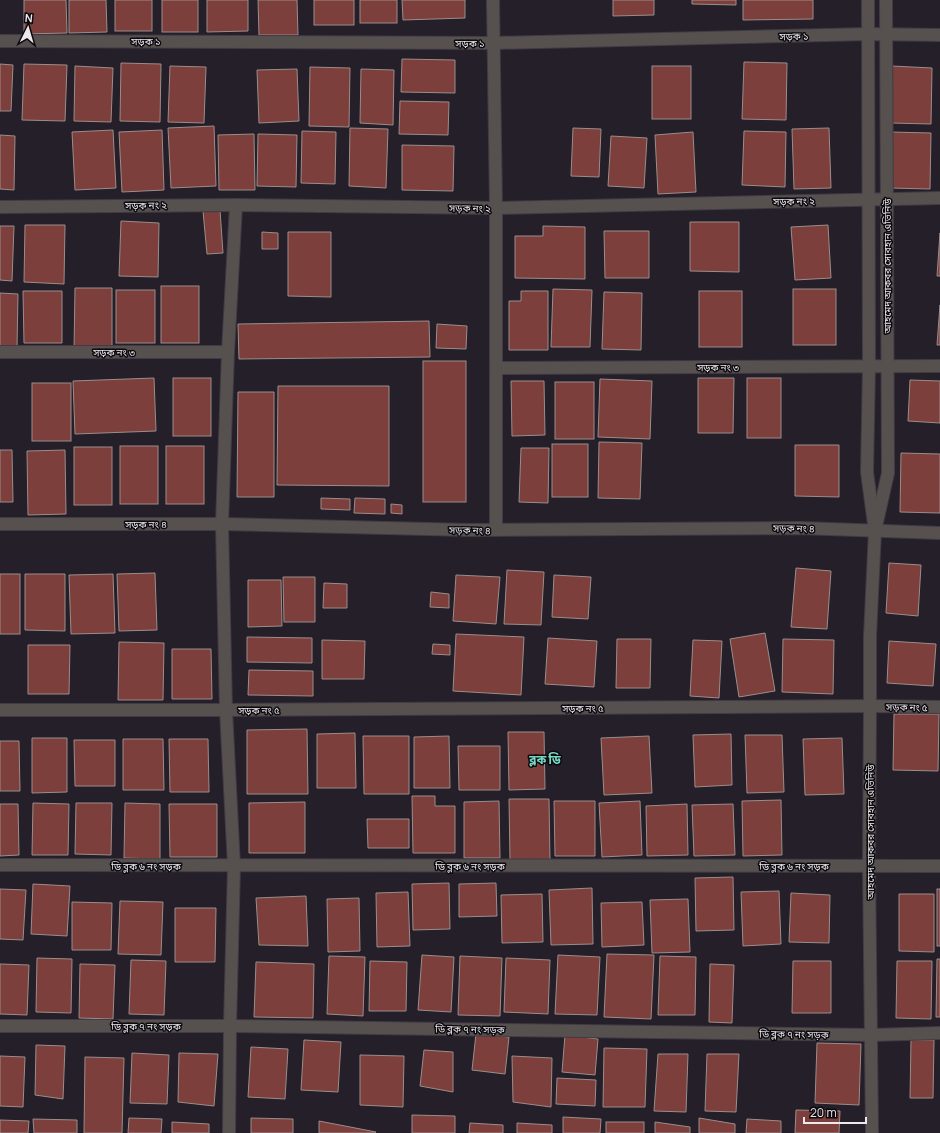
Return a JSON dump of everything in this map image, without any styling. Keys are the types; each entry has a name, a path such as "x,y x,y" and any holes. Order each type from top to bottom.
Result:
{"street":[{"path":"493,0 496,208 496,530"},
{"name":"আহমেদ আকবর সোবহান এভিনিউ","path":"868,0 869,366 867,472 875,531"},
{"name":"আহমেদ আকবর সোবহান এভিনিউ","path":"872,1133 869,866 870,636 875,531 888,473 886,0"},
{"name":"সড়ক ১","path":"0,41 493,43 868,34 940,35"},
{"name":"সড়ক নং ২","path":"0,207 236,205 496,208 940,198"},
{"name":"সড়ক নং ৫","path":"229,1133 234,866 226,710 222,524 228,352 236,205"},
{"name":"সড়ক নং ৩","path":"0,352 228,352"},
{"name":"সড়ক নং ৩","path":"496,368 940,366"},
{"name":"সড়ক নং ৪","path":"0,524 222,524 496,530 801,528 940,533"},
{"name":"সড়ক নং ৫","path":"0,710 870,706 940,707"},
{"name":"ডি ব্লক ৬ নং সড়ক","path":"0,866 940,866"},
{"name":"ডি ব্লক ৭ নং সড়ক","path":"0,1026 230,1026 871,1035 940,1033"}],"building":[{"path":"24,0 66,0 67,33 24,34"},
{"path":"69,0 106,0 107,32 69,33"},
{"path":"115,0 152,0 152,31 115,31"},
{"path":"162,0 198,0 198,32 162,32"},
{"path":"207,0 248,0 248,31 207,32"},
{"path":"258,0 297,0 298,35 259,35"},
{"path":"314,0 354,0 354,25 314,25"},
{"path":"360,0 397,0 397,23 360,23"},
{"path":"402,0 465,0 465,18 403,20"},
{"path":"613,0 654,0 654,15 613,16"},
{"path":"692,0 736,0 736,5 692,4"},
{"path":"743,0 813,0 813,19 743,20"},
{"path":"402,59 455,60 455,93 401,92"},
{"path":"744,62 787,63 786,120 742,119"},
{"path":"121,63 161,64 160,122 120,121"},
{"path":"0,64 13,65 11,111 0,111"},
{"path":"24,64 67,65 65,121 22,120"},
{"path":"75,66 113,68 111,122 74,121"},
{"path":"170,66 206,67 204,123 168,122"},
{"path":"652,66 691,66 691,119 652,119"},
{"path":"892,66 932,68 931,124 891,123"},
{"path":"310,67 350,68 349,127 309,126"},
{"path":"297,69 299,121 259,123 257,70"},
{"path":"361,69 394,70 393,125 360,123"},
{"path":"400,101 449,102 448,135 399,134"},
{"path":"214,126 216,186 171,188 168,128"},
{"path":"350,128 388,129 386,188 349,186"},
{"path":"573,128 601,129 599,177 571,176"},
{"path":"829,128 831,188 794,189 792,129"},
{"path":"113,130 116,188 75,190 72,132"},
{"path":"162,130 164,190 122,192 119,132"},
{"path":"302,131 336,132 335,184 301,183"},
{"path":"744,131 786,132 785,187 742,185"},
{"path":"693,132 696,192 658,194 655,135"},
{"path":"891,132 931,133 930,189 890,188"},
{"path":"254,134 255,190 219,190 218,135"},
{"path":"258,134 297,135 296,187 257,186"},
{"path":"0,135 15,136 14,190 0,189"},
{"path":"611,136 647,138 644,188 608,186"},
{"path":"402,145 454,146 453,191 402,190"},
{"path":"220,210 223,253 207,254 203,211"},
{"path":"121,221 159,223 158,277 119,276"},
{"path":"690,222 739,222 739,272 690,271"},
{"path":"25,225 65,225 64,284 24,282"},
{"path":"828,225 831,278 795,280 791,227"},
{"path":"0,226 14,226 12,281 0,280"},
{"path":"543,226 585,227 585,279 515,278 515,236 543,236"},
{"path":"604,231 649,231 649,278 605,278"},
{"path":"262,232 278,233 278,249 262,249"},
{"path":"288,232 331,232 331,297 288,296"},
{"path":"940,233 940,276 937,276"},
{"path":"161,286 199,286 199,343 161,343"},
{"path":"75,288 112,288 112,350 74,350"},
{"path":"553,289 592,290 590,347 551,347"},
{"path":"793,289 836,289 836,345 793,345"},
{"path":"116,290 155,290 155,343 116,343"},
{"path":"23,291 62,291 62,343 24,343"},
{"path":"521,291 548,291 548,350 509,350 509,301 521,301"},
{"path":"699,291 742,291 742,347 699,347"},
{"path":"604,292 642,293 641,350 602,349"},
{"path":"0,293 18,294 17,348 0,348"},
{"path":"940,305 940,345 937,345"},
{"path":"429,321 430,357 239,359 238,324"},
{"path":"437,324 467,326 466,349 436,348"},
{"path":"423,361 466,361 466,502 423,502"},
{"path":"154,378 156,431 75,434 73,381"},
{"path":"173,378 211,378 211,436 173,436"},
{"path":"698,378 734,378 733,433 698,433"},
{"path":"747,378 781,378 781,438 747,438"},
{"path":"600,379 652,381 650,439 598,437"},
{"path":"910,380 940,381 940,423 908,421"},
{"path":"511,381 544,381 545,435 512,436"},
{"path":"555,382 594,382 594,439 555,439"},
{"path":"32,383 71,383 71,441 32,441"},
{"path":"278,386 389,386 389,486 277,485"},
{"path":"238,392 274,392 274,497 237,497"},
{"path":"599,442 642,443 640,499 598,498"},
{"path":"552,444 588,444 588,497 552,497"},
{"path":"795,445 839,445 839,497 795,496"},
{"path":"120,446 158,446 158,504 120,504"},
{"path":"166,446 204,446 204,504 166,504"},
{"path":"74,447 112,447 112,505 74,505"},
{"path":"521,448 549,448 548,503 519,502"},
{"path":"0,450 12,450 13,502 0,502"},
{"path":"65,450 66,514 28,515 27,451"},
{"path":"901,453 940,454 940,513 900,512"},
{"path":"321,498 350,499 350,510 321,509"},
{"path":"355,498 385,499 385,514 354,513"},
{"path":"391,504 402,505 402,514 391,513"},
{"path":"889,563 921,565 918,616 886,613"},
{"path":"796,568 831,571 827,629 791,627"},
{"path":"507,570 544,572 541,625 504,624"},
{"path":"155,573 157,630 119,631 117,574"},
{"path":"0,574 20,574 20,634 0,634"},
{"path":"25,574 65,574 65,631 25,630"},
{"path":"113,574 115,633 71,634 69,575"},
{"path":"456,575 500,577 496,624 453,621"},
{"path":"554,575 591,577 588,619 552,617"},
{"path":"283,577 315,577 315,622 284,622"},
{"path":"248,580 281,580 282,626 248,627"},
{"path":"324,583 347,584 347,608 323,608"},
{"path":"431,592 449,594 449,608 430,607"},
{"path":"765,633 775,691 739,697 730,639"},
{"path":"456,634 524,637 521,695 453,691"},
{"path":"247,637 312,638 312,663 247,662"},
{"path":"548,638 597,641 594,687 545,684"},
{"path":"617,639 651,639 650,688 616,688"},
{"path":"783,639 834,640 833,694 782,692"},
{"path":"322,640 365,641 364,679 322,679"},
{"path":"693,640 722,641 719,698 690,696"},
{"path":"889,641 936,644 933,686 887,683"},
{"path":"119,642 164,643 163,700 118,700"},
{"path":"433,644 450,645 450,655 432,654"},
{"path":"28,645 70,645 69,694 28,694"},
{"path":"172,649 211,649 212,699 172,699"},
{"path":"249,670 313,671 313,696 248,695"},
{"path":"894,714 939,714 938,771 893,770"},
{"path":"307,729 308,794 247,794 247,730"},
{"path":"508,732 544,732 545,789 509,790"},
{"path":"355,733 356,788 317,788 317,734"},
{"path":"731,734 732,785 695,787 693,735"},
{"path":"745,735 782,735 784,792 747,793"},
{"path":"363,736 409,736 409,794 364,794"},
{"path":"449,736 450,788 414,788 414,737"},
{"path":"649,736 652,793 604,795 601,738"},
{"path":"32,738 67,738 67,792 32,793"},
{"path":"842,738 844,794 805,795 803,739"},
{"path":"123,739 163,739 164,790 123,790"},
{"path":"169,739 208,739 209,792 170,792"},
{"path":"74,740 115,740 115,786 75,786"},
{"path":"0,741 19,741 20,791 0,791"},
{"path":"458,746 500,746 500,790 459,790"},
{"path":"412,796 435,796 435,806 455,806 455,853 413,853"},
{"path":"509,799 549,799 550,861 510,861"},
{"path":"781,800 782,855 743,856 742,801"},
{"path":"499,801 500,858 464,858 464,802"},
{"path":"554,801 595,801 595,856 555,856"},
{"path":"640,801 642,855 602,857 599,803"},
{"path":"305,802 305,853 249,853 249,803"},
{"path":"33,803 69,804 68,855 32,855"},
{"path":"76,803 112,803 111,855 75,854"},
{"path":"125,803 160,804 160,859 124,858"},
{"path":"0,804 18,804 19,855 0,856"},
{"path":"169,804 217,804 217,857 170,857"},
{"path":"687,804 688,855 647,856 646,806"},
{"path":"733,804 735,855 694,856 692,805"},
{"path":"367,819 409,819 409,848 368,848"},
{"path":"733,877 734,930 696,931 695,878"},
{"path":"449,883 450,929 413,930 412,884"},
{"path":"496,883 497,916 459,917 459,884"},
{"path":"33,884 70,886 67,936 31,934"},
{"path":"592,888 593,944 551,945 549,890"},
{"path":"0,889 26,890 23,940 0,939"},
{"path":"937,889 940,889 940,946 937,946"},
{"path":"779,891 781,944 743,946 741,892"},
{"path":"408,892 410,946 377,947 376,893"},
{"path":"791,893 830,895 829,943 789,942"},
{"path":"542,894 543,942 502,943 501,895"},
{"path":"899,894 934,894 934,952 899,951"},
{"path":"306,896 308,946 259,945 256,898"},
{"path":"359,898 360,951 328,952 327,899"},
{"path":"688,899 690,952 652,953 650,900"},
{"path":"120,901 163,902 161,955 118,954"},
{"path":"72,902 112,903 111,950 72,950"},
{"path":"642,902 644,945 602,947 601,903"},
{"path":"175,908 216,908 215,962 175,962"},
{"path":"607,954 654,955 651,1019 604,1017"},
{"path":"422,955 454,957 451,1012 418,1010"},
{"path":"558,955 600,957 597,1015 555,1014"},
{"path":"329,956 365,957 363,1016 327,1014"},
{"path":"460,956 502,958 500,1016 458,1015"},
{"path":"660,956 696,957 695,1015 658,1015"},
{"path":"37,958 72,959 71,1013 36,1012"},
{"path":"506,958 550,960 548,1014 504,1012"},
{"path":"937,959 940,959 940,1017 936,1017"},
{"path":"131,960 166,961 164,1015 129,1014"},
{"path":"370,961 407,962 406,1011 369,1011"},
{"path":"793,961 831,961 831,1013 792,1013"},
{"path":"897,961 932,961 931,1019 896,1018"},
{"path":"256,962 314,964 313,1018 254,1017"},
{"path":"0,964 29,965 27,1015 0,1014"},
{"path":"80,964 115,965 113,1019 79,1018"},
{"path":"710,964 734,965 732,1023 709,1022"},
{"path":"476,1034 509,1037 505,1074 472,1070"},
{"path":"565,1035 598,1039 595,1075 562,1072"},
{"path":"304,1040 341,1042 338,1092 301,1090"},
{"path":"911,1040 934,1040 933,1098 910,1098"},
{"path":"817,1043 861,1044 859,1105 815,1103"},
{"path":"36,1045 65,1046 63,1099 35,1095"},
{"path":"251,1047 288,1049 285,1099 248,1097"},
{"path":"604,1048 647,1049 645,1107 603,1107"},
{"path":"424,1050 453,1052 453,1092 420,1086"},
{"path":"132,1053 169,1055 167,1104 130,1103"},
{"path":"179,1053 218,1054 214,1106 178,1102"},
{"path":"658,1054 688,1054 686,1112 654,1111"},
{"path":"707,1054 739,1054 736,1112 705,1111"},
{"path":"360,1055 404,1056 403,1107 360,1105"},
{"path":"0,1056 25,1057 23,1107 0,1106"},
{"path":"512,1056 552,1058 551,1107 513,1102"},
{"path":"85,1057 124,1058 122,1133 84,1133"},
{"path":"557,1078 596,1080 595,1106 556,1104"},
{"path":"796,1110 840,1111 839,1133 795,1133"},
{"path":"412,1115 455,1116 455,1133 412,1133"},
{"path":"563,1117 601,1119 600,1133 563,1133"},
{"path":"129,1118 162,1119 161,1133 128,1133"},
{"path":"251,1118 293,1119 293,1133 251,1133"},
{"path":"699,1118 735,1124 735,1133 699,1133"},
{"path":"33,1119 77,1120 77,1133 34,1133"},
{"path":"747,1119 781,1121 781,1133 746,1133"},
{"path":"0,1120 29,1121 28,1133 0,1133"},
{"path":"319,1121 376,1132 319,1133"},
{"path":"172,1122 209,1124 209,1133 172,1133"},
{"path":"606,1122 644,1122 644,1133 606,1133"},
{"path":"655,1122 690,1127 690,1133 655,1133"},
{"path":"470,1123 503,1125 503,1133 469,1133"},
{"path":"517,1123 552,1125 552,1133 517,1133"}],"district":[{"name":"ব্লক ডি","path":"545,759"}]}
